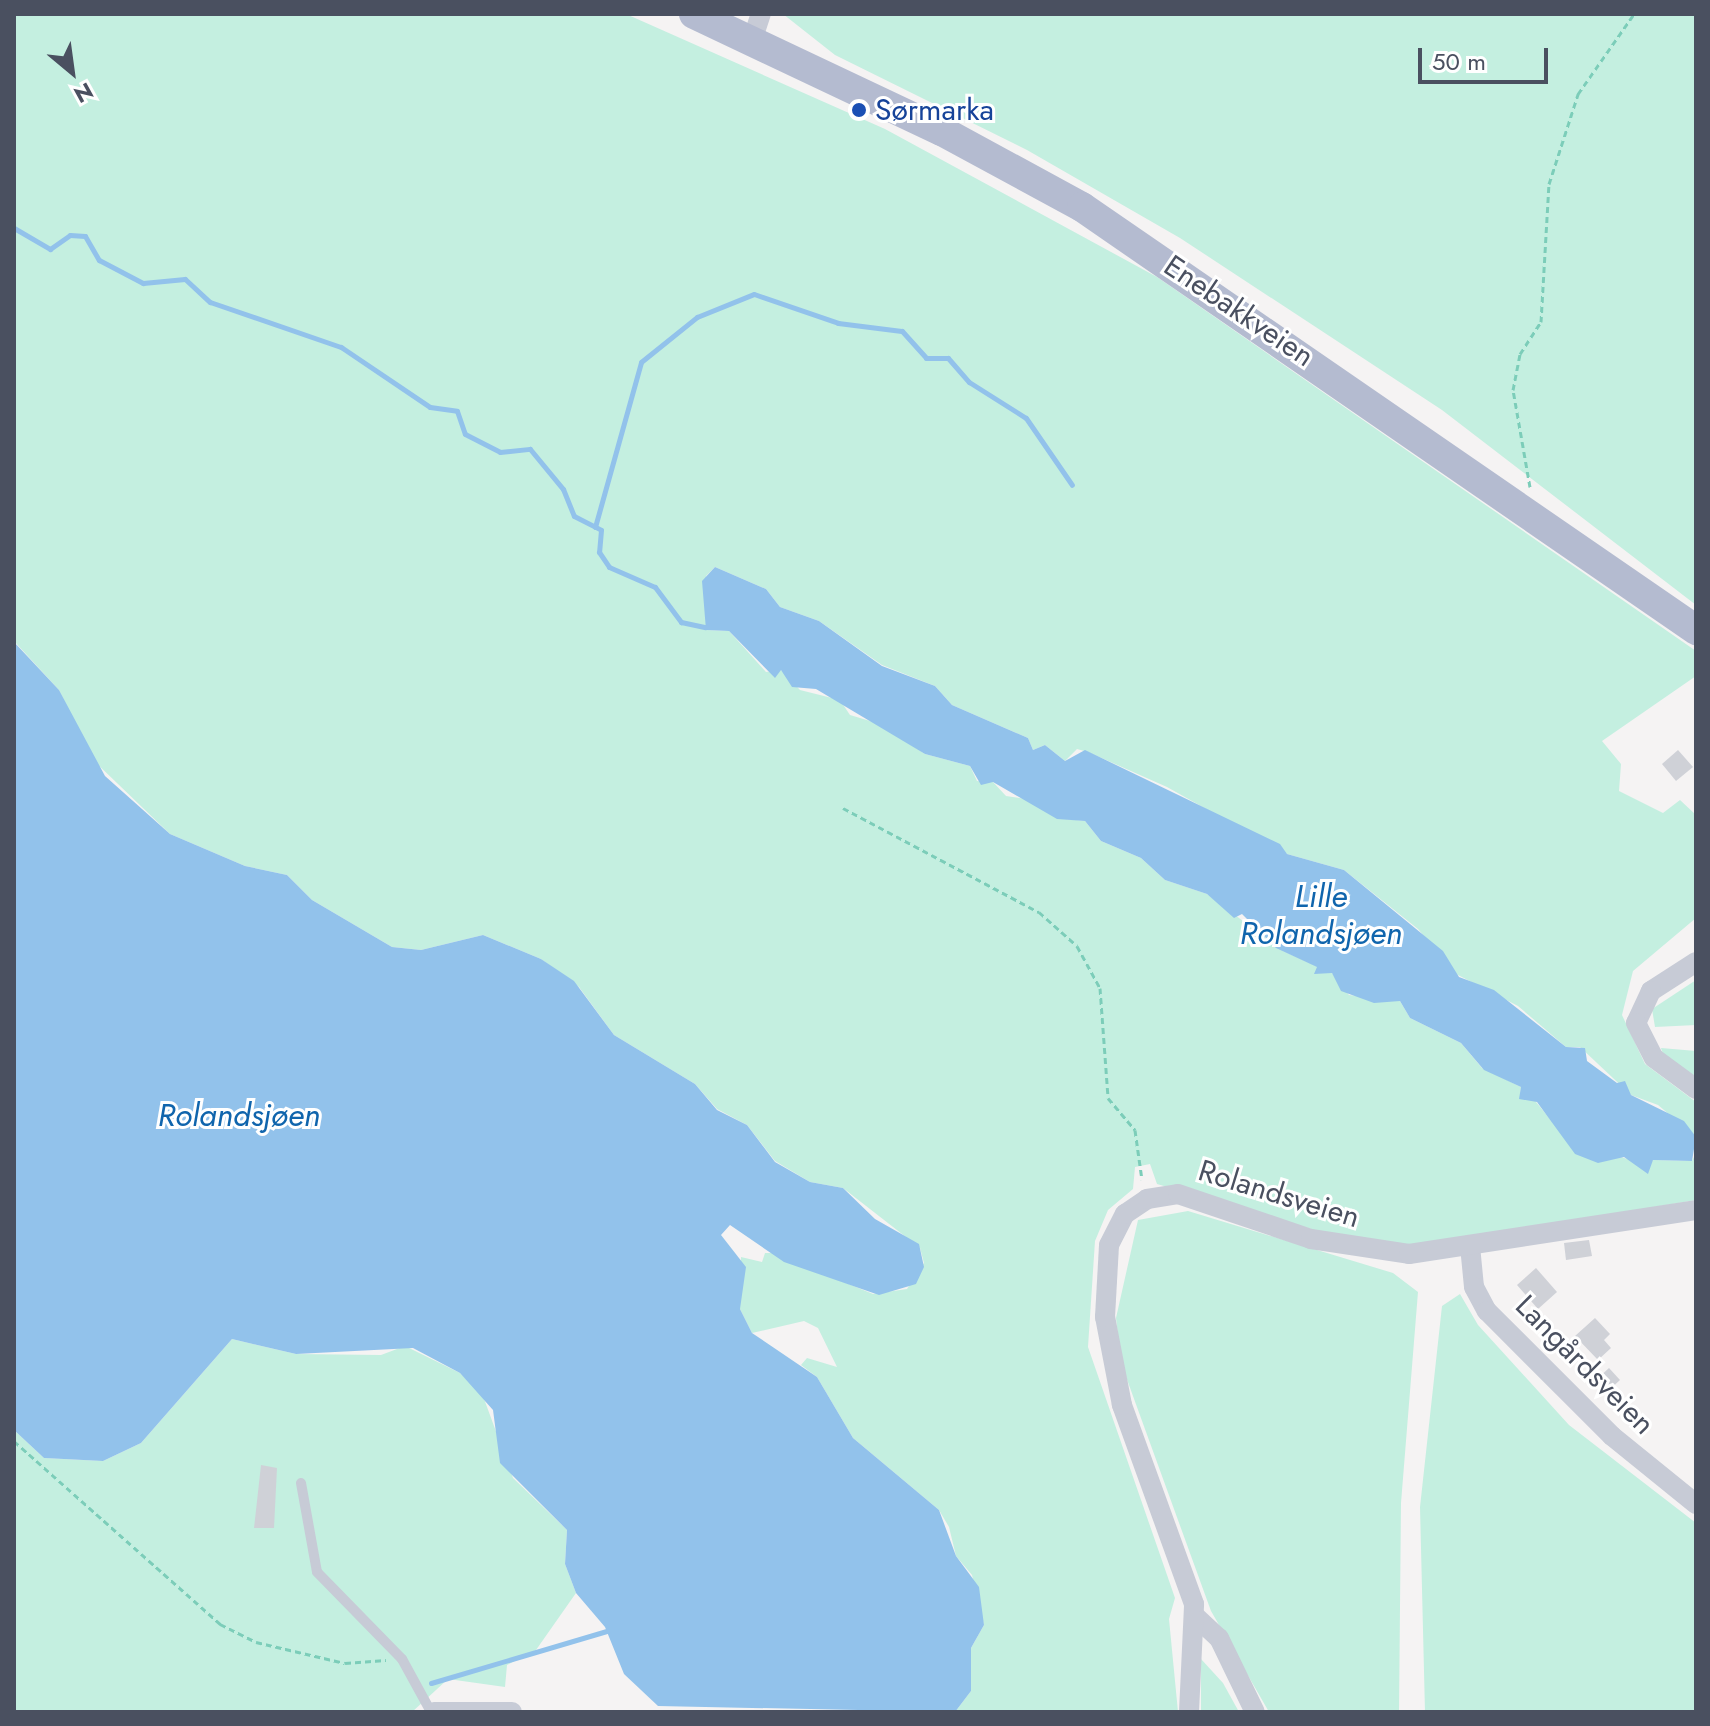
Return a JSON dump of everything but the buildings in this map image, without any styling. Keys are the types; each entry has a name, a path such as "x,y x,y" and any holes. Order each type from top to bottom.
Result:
{"main road":[{"name":"Enebakkveien","path":"694,14 747,25 1082,207 1530,511 1696,630"}],"street":[{"path":"1696,962 1651,991 1636,1023 1654,1058 1696,1089"},
{"name":"Rolandsveien","path":"1147,1199 1190,1197 1360,1250 1409,1254 1696,1210"},
{"path":"1147,1199 1125,1214 1109,1245 1105,1317 1122,1405 1195,1616 1189,1712"},
{"name":"Langårdsveien","path":"1470,1246 1474,1287 1487,1311 1612,1436 1696,1504"},
{"path":"1195,1616 1219,1638 1255,1712"},
{"path":"432,1712 512,1712"}],"lane":[{"path":"301,1483 317,1572 402,1659 432,1712"}],"path":[{"path":"1530,511 1525,435 1513,390 1520,354 1541,322 1549,184 1578,94 1634,14"},
{"path":"843,808 1039,912 1077,946 1100,988 1108,1098 1136,1134 1147,1199"},
{"path":"14,1441 220,1624 256,1642 345,1663 402,1659"}],"green space":[{"path":"14,14 626,14 885,129 1157,277 1696,651 1696,676 1602,741 1621,764 1619,791 1663,813 1680,800 1696,815 1696,918 1633,971 1622,1015 1645,1064 1696,1102 1696,1137 1658,1105 1631,1095 1580,1047 1566,1047 1518,1006 1456,974 1418,929 1344,870 1287,854 1167,787 1088,752 1077,749 1065,761 1045,745 1033,750 1028,738 952,705 935,686 882,665 819,621 780,607 766,589 715,567 706,576 706,630 729,631 766,672 781,670 800,690 840,700 850,715 880,724 925,754 970,766 977,781 993,782 1006,796 1033,800 1057,818 1085,821 1101,841 1141,858 1165,880 1207,894 1283,951 1332,973 1349,995 1400,1001 1410,1018 1461,1043 1482,1068 1521,1087 1520,1099 1532,1097 1567,1140 1640,1163 1643,1170 1653,1160 1692,1161 1696,1153 1696,1200 1424,1246 1349,1240 1157,1184 1150,1164 1135,1167 1133,1189 1108,1210 1095,1241 1088,1347 1175,1598 1169,1619 1178,1712 955,1712 971,1691 971,1648 984,1625 972,1575 956,1556 949,1527 939,1510 853,1438 817,1377 801,1365 807,1358 837,1367 818,1328 804,1321 752,1333 740,1309 741,1257 762,1262 765,1253 773,1253 873,1294 907,1289 924,1263 920,1248 843,1188 810,1182 775,1161 747,1125 717,1109 695,1084 614,1035 579,987 541,959 483,935 421,950 392,947 312,900 287,875 245,866 170,834 92,759 59,690 14,641"},
{"path":"783,14 1696,14 1696,605 1442,410 1180,238 1027,150 835,55"},
{"path":"1696,980 1696,1025 1655,1027 1652,1009"},
{"path":"1661,1048 1696,1051 1696,1078 1665,1060"},
{"path":"1188,1211 1393,1273 1418,1292 1401,1503 1399,1712 1269,1712 1211,1611 1121,1363 1116,1318 1138,1220"},
{"path":"1460,1294 1478,1325 1569,1425 1696,1523 1696,1712 1425,1712 1420,1507 1442,1306"},
{"path":"232,1339 296,1354 381,1355 405,1346 460,1373 483,1396 513,1478 567,1530 565,1564 576,1593 536,1650 507,1665 505,1687 448,1679 412,1712 14,1712 14,1430 44,1458 103,1461 141,1443"},
{"path":"1201,1659 1223,1683 1239,1712 1201,1712"}],"water":[{"name":"Lille Rolandsjøen","path":"715,567 766,589 780,607 819,621 882,666 935,686 952,705 1028,738 1033,750 1045,745 1065,761 1085,750 1280,844 1287,854 1344,870 1443,951 1459,977 1494,990 1566,1047 1585,1048 1587,1061 1617,1083 1625,1081 1631,1095 1684,1121 1696,1137 1692,1161 1653,1160 1648,1174 1624,1157 1598,1163 1575,1154 1537,1102 1519,1099 1521,1087 1484,1070 1461,1043 1410,1018 1400,1001 1374,1003 1341,991 1332,973 1314,974 1317,967 1276,948 1242,914 1234,918 1207,894 1165,880 1141,858 1101,841 1085,821 1057,819 993,782 981,785 970,766 925,754 816,689 792,687 781,670 775,678 729,631 706,630 702,581"},
{"name":"Rolandsjøen","path":"14,642 59,690 105,776 170,834 245,866 287,875 312,900 392,947 421,950 483,935 541,959 574,981 614,1035 695,1084 717,1110 747,1125 775,1162 810,1182 843,1188 875,1219 919,1244 924,1267 916,1284 879,1295 784,1262 730,1225 721,1235 746,1267 740,1309 752,1333 817,1377 853,1438 939,1510 956,1556 979,1587 984,1625 971,1648 971,1691 955,1712 658,1706 624,1674 605,1627 576,1593 565,1564 567,1530 500,1463 493,1410 460,1373 413,1348 296,1354 232,1339 141,1443 103,1461 44,1458 14,1430"}],"waterway":[{"path":"14,228 50,249 70,235 85,236 99,260 143,283 185,279 210,302 341,347 430,407 457,411 465,434 500,452 530,449 563,489 574,516 601,530 599,552 609,567 655,587 681,622 705,627"},
{"path":"595,527 641,362 697,317 754,294 838,323 902,331 926,358 948,358 969,382 1026,418 1072,485"},
{"path":"431,1683 607,1631"}],"place":[{"name":"Sørmarka","path":"859,110"}]}
